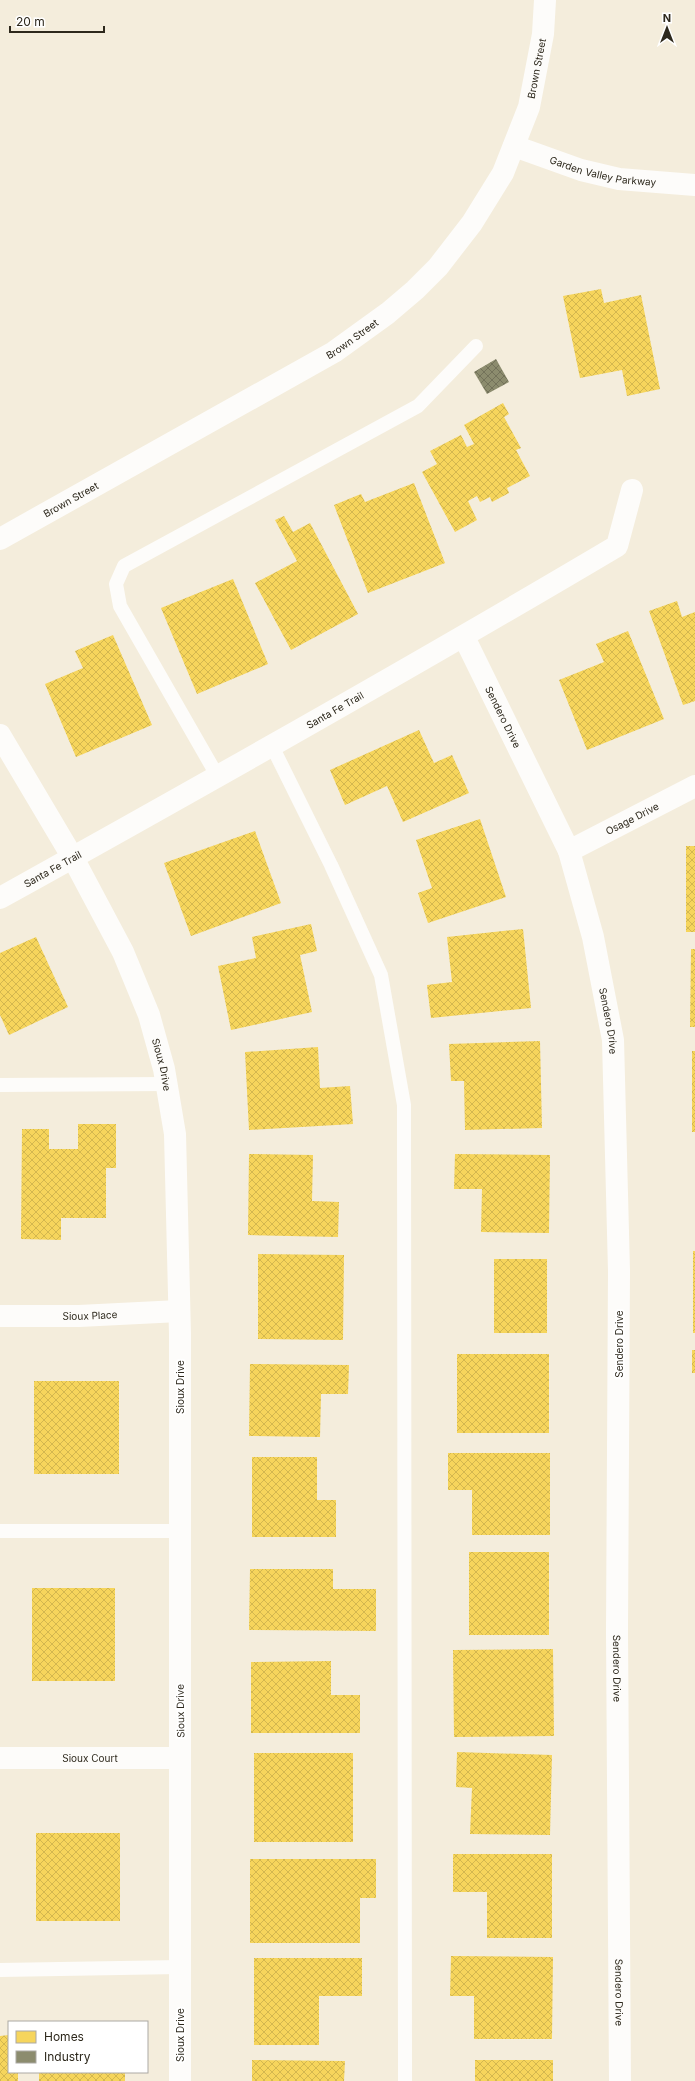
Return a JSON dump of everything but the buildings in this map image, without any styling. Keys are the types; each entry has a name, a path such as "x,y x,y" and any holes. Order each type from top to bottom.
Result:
{"street":[{"name":"Brown Street","path":"0,539 334,352 415,290 438,267 456,244 487,200 503,173 529,107 543,34 545,0"},
{"name":"Garden Valley Parkway","path":"514,146 581,170 619,179 695,185"},
{"name":"Santa Fe Trail","path":"0,898 464,637 617,546 632,490"},
{"name":"Sendero Drive","path":"464,637 569,851 593,937 613,1040 620,1271 617,1631 620,2081"},
{"name":"Sioux Drive","path":"0,734 73,858 123,952 149,1015 164,1069 175,1134 179,1311 180,2081"},
{"name":"Osage Drive","path":"569,851 695,786"},
{"name":"Sioux Place","path":"0,1316 78,1316 179,1311"},
{"name":"Sioux Court","path":"0,1758 180,1758"}],"lane":[{"path":"218,776 120,606 116,584 124,566 418,406 476,346"},
{"path":"272,746 331,865 381,975 404,1105 405,2081"},
{"path":"0,1085 167,1084"},
{"path":"0,1531 179,1531"},
{"path":"0,1970 180,1967"}]}
